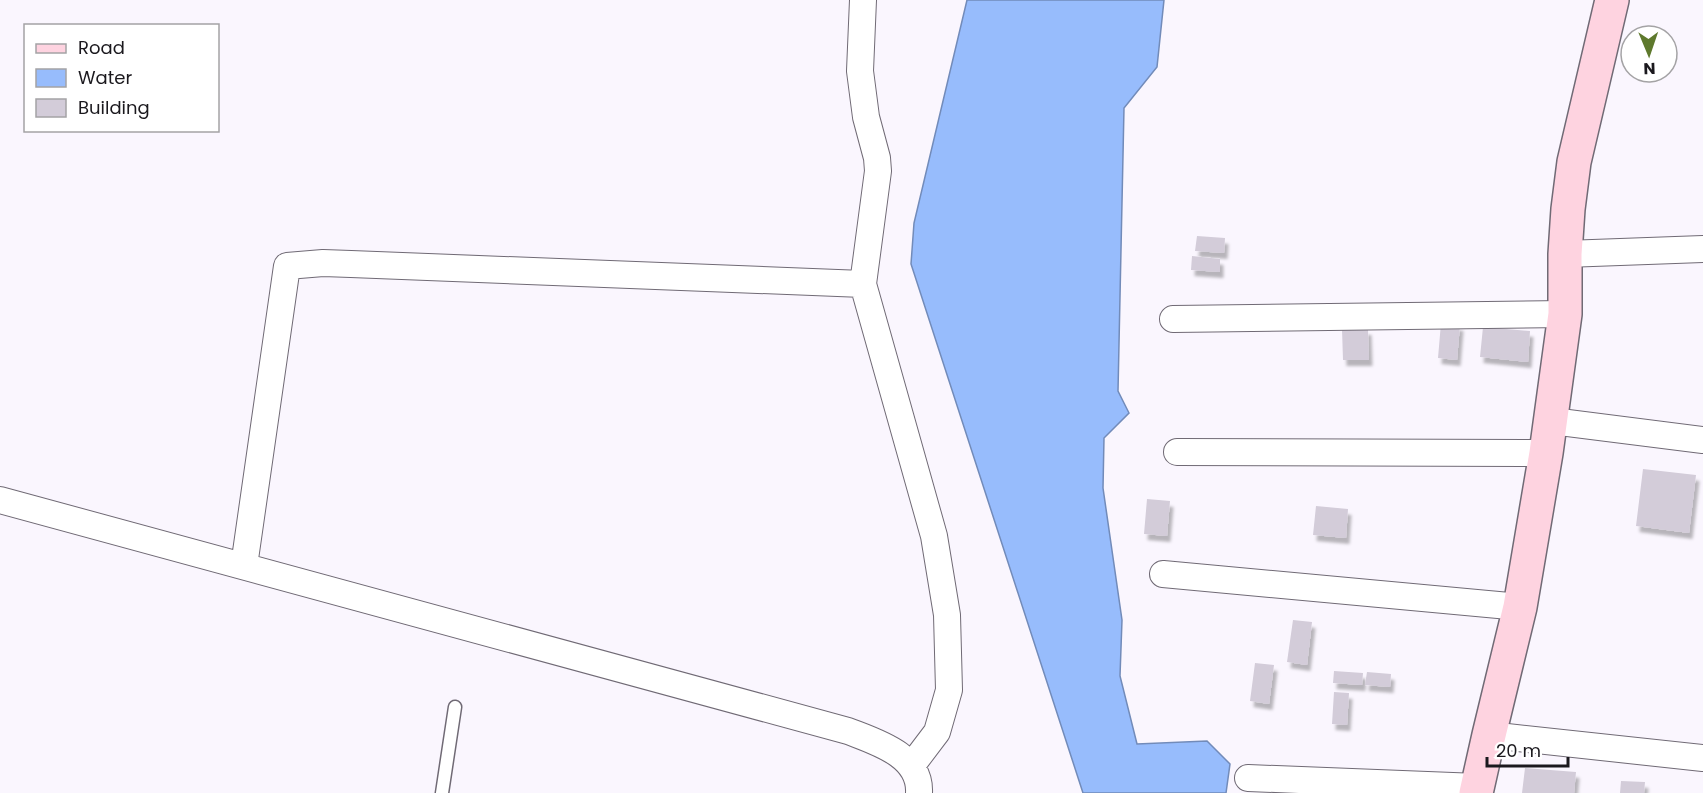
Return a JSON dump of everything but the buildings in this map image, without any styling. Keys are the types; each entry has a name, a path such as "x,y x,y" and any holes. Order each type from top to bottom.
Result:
{"street":[{"path":"863,0 860,71 866,117 877,158 878,171 863,284 934,536 947,615 949,690 937,732 912,765"},
{"path":"1248,778 1477,790 1520,608 1552,421 1565,314 1565,254 1574,162 1612,0"},
{"path":"1565,254 1703,249"},
{"path":"244,566 286,266 323,263 863,284"},
{"path":"1173,319 1565,314"},
{"path":"1552,421 1703,440"},
{"path":"1177,452 1546,453"},
{"path":"0,500 848,731 887,746 912,765 919,785 919,793"},
{"path":"1163,574 1520,608"},
{"path":"1489,735 1703,758"}],"lane":[{"path":"442,793 455,707"}],"water":[{"path":"967,0 1164,0 1157,67 1124,108 1118,391 1129,413 1104,438 1103,488 1122,620 1120,676 1137,744 1207,741 1230,764 1226,793 1083,793 911,264 914,223"}]}
